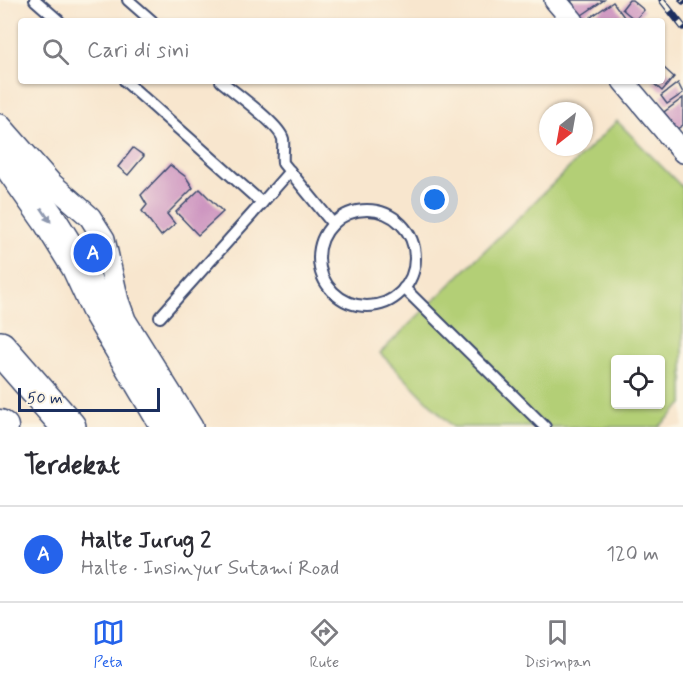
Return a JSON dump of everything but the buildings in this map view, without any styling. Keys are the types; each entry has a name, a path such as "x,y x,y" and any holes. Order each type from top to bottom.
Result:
{"highway":[{"path":"0,150 50,221 78,267 97,307 128,343 168,427"},
{"path":"0,348 57,423"}],"street":[{"path":"555,0 570,18"},
{"path":"626,84 683,152"},
{"path":"0,125 51,183 90,217 104,239 128,343 192,427"}],"lane":[{"path":"35,0 56,18"},
{"path":"128,0 149,18"},
{"path":"128,84 262,203"},
{"path":"225,84 277,127 283,140 281,154 283,163 333,224"},
{"path":"160,317 290,171"},
{"path":"362,210 378,211 393,218 405,228 412,242 415,259 412,274 404,288 393,299 363,306 348,302 335,293 325,281 320,267 319,251 324,237 333,224 346,215 362,210"},
{"path":"404,288 545,427"}],"green space":[{"path":"617,121 683,188 683,404 659,427 453,427 380,353 581,156 593,156 593,144"}],"railway":[{"path":"662,0 683,27"}],"place":[{"name":"Halte Jurug 2","path":"93,253"}]}
